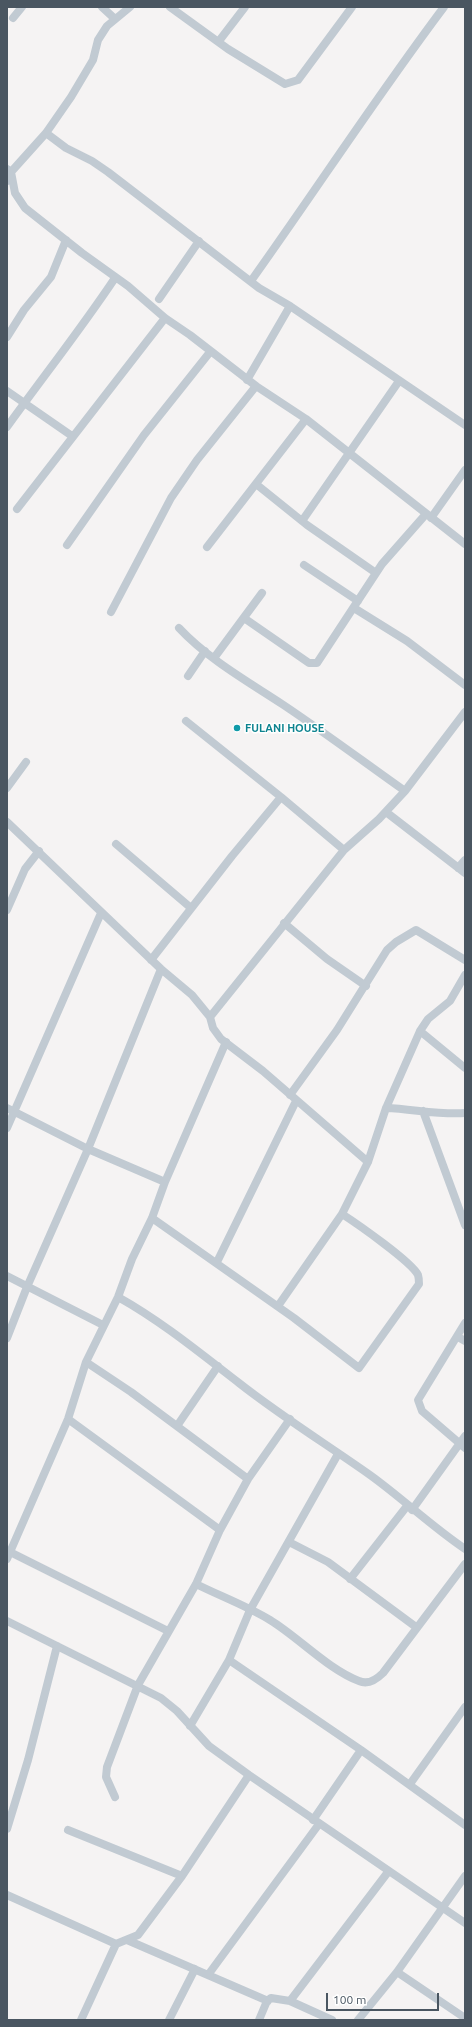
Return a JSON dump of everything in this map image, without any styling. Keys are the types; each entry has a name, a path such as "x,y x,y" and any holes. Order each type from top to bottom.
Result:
{"street":[{"path":"13,18 22,7"},
{"path":"102,7 114,18"},
{"path":"7,181 9,171 46,133 71,97 93,60 98,40 107,26 114,18 130,7"},
{"path":"170,7 219,41 286,84 298,80 352,7"},
{"path":"219,41 245,7"},
{"path":"250,281 315,191 386,85 444,7"},
{"path":"46,133 66,148 92,161 108,172 250,281 290,306 465,425"},
{"path":"9,171 15,193 25,208 115,278 128,286 165,318 184,330 247,380 306,420 465,544"},
{"path":"7,337 24,310 51,278 66,240"},
{"path":"159,299 199,241"},
{"path":"7,427 115,278"},
{"path":"247,380 290,306"},
{"path":"17,509 72,436 165,318"},
{"path":"67,545 144,435 210,352"},
{"path":"302,521 399,381"},
{"path":"111,612 171,498 201,455 256,386"},
{"path":"7,391 72,436"},
{"path":"207,547 306,420"},
{"path":"244,618 313,664 317,663 376,573 428,516 465,470"},
{"path":"256,484 302,521 376,573"},
{"path":"304,565 465,685"},
{"path":"214,658 262,593"},
{"path":"179,628 204,651 329,736 405,791"},
{"path":"188,676 204,651"},
{"path":"210,1017 344,850 386,812 405,791 465,712"},
{"path":"186,721 281,797 344,850"},
{"path":"7,788 26,762"},
{"path":"151,960 190,908 281,797"},
{"path":"386,812 462,871 465,860"},
{"path":"7,822 39,852 63,878 161,970 192,995 210,1017 217,1034 263,1071 368,1162"},
{"path":"116,844 190,908"},
{"path":"7,910 25,870 39,852"},
{"path":"7,1128 10,1109 101,913"},
{"path":"284,923 327,959 366,986"},
{"path":"290,1095 366,986 390,946 416,930 465,960"},
{"path":"7,1338 27,1287 88,1149 161,970"},
{"path":"278,1306 342,1214 368,1162 386,1108 420,1031 428,1019 450,1001 465,975"},
{"path":"420,1031 465,1068"},
{"path":"168,1631 8,1556 68,1419 86,1362 118,1297 132,1259 152,1218 165,1182 226,1042"},
{"path":"217,1262 296,1101"},
{"path":"386,1108 423,1110 439,1114 465,1113"},
{"path":"10,1109 88,1149 165,1182"},
{"path":"423,1110 465,1225"},
{"path":"152,1218 278,1306 359,1368 419,1284 418,1276 414,1269 363,1228 342,1214"},
{"path":"7,1276 103,1325"},
{"path":"118,1297 140,1310 218,1366 266,1403 371,1476 410,1508 465,1549"},
{"path":"462,1445 422,1411 418,1400 462,1339 465,1323"},
{"path":"86,1362 177,1426 248,1479"},
{"path":"177,1426 218,1366"},
{"path":"68,1419 220,1530"},
{"path":"115,1796 106,1777 107,1767 138,1685 196,1584 220,1530 248,1479 290,1419"},
{"path":"350,1579 462,1445 465,1436"},
{"path":"190,1726 229,1660 250,1610 338,1454"},
{"path":"289,1542 328,1562 416,1627"},
{"path":"196,1584 269,1619 332,1665 360,1682 375,1680 383,1673 416,1627 465,1564"},
{"path":"7,1621 138,1685 161,1698 177,1711 209,1746 388,1872 465,1923"},
{"path":"7,1829 28,1760 57,1646"},
{"path":"229,1660 410,1784 465,1825"},
{"path":"410,1784 464,1710"},
{"path":"208,1975 316,1822 361,1750"},
{"path":"81,2020 116,1944 138,1935 182,1876 249,1775"},
{"path":"68,1830 182,1876"},
{"path":"290,2001 388,1872"},
{"path":"358,2020 397,1972 465,1876"},
{"path":"7,1895 116,1944"},
{"path":"126,1940 268,2001"},
{"path":"169,2020 195,1969"},
{"path":"397,1972 465,2018"},
{"path":"259,2020 271,1998 290,2001 332,2020"}],"place":[{"name":"FULANI HOUSE","path":"237,728"}]}
